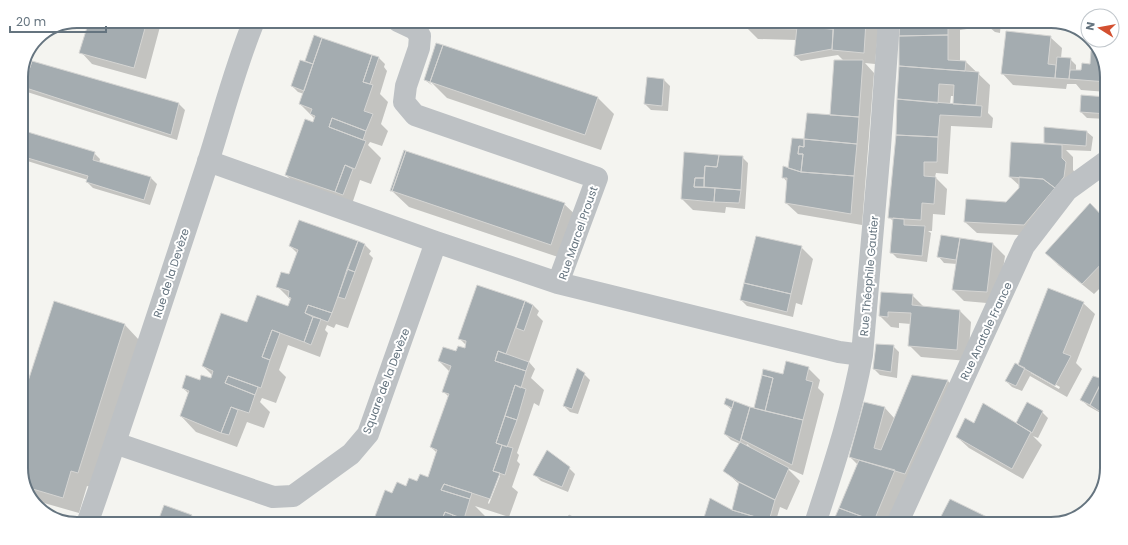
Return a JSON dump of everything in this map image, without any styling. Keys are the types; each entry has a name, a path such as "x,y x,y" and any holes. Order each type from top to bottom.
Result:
{"street":[{"name":"Rue de la Devèze","path":"89,517 251,28"},
{"name":"Rue Marcel Proust","path":"413,28 420,36 418,48 406,86 404,102 415,115 597,178 558,283 838,352 862,354"},
{"name":"Rue Théophile Gautier","path":"817,517 837,457 858,377 862,354 879,155 888,28"},
{"path":"208,161 436,242 558,283"},
{"name":"Rue Anatole France","path":"900,517 1024,246 1067,190 1100,166"},
{"name":"Square de la Devèze","path":"115,443 273,497 294,496 351,454 368,434 436,242"}],"building":[{"path":"87,28 145,28 134,68 79,53"},
{"path":"745,28 797,28 797,29"},
{"path":"797,28 833,29 832,49 794,56"},
{"path":"834,28 866,28 864,53 832,50"},
{"path":"900,28 948,28 948,35 899,36"},
{"path":"1006,31 1051,36 1048,64 1056,65 1055,78 1001,74"},
{"path":"314,35 322,38 313,64 305,61"},
{"path":"948,35 948,60 966,61 965,71 899,66 899,36"},
{"path":"322,38 372,55 363,82 373,85 364,111 373,114 366,131 332,118 329,127 366,141 355,169 345,165 335,192 285,175 305,119 313,122 315,116 310,114 312,109 299,104"},
{"path":"436,43 443,45 430,82 424,80"},
{"path":"443,45 598,97 585,135 430,82"},
{"path":"1091,51 1092,51 1099,67 1100,81 1069,79 1070,70 1081,70 1082,63 1090,64"},
{"path":"372,55 379,57 370,84 363,82"},
{"path":"1057,57 1071,58 1069,79 1055,78"},
{"path":"300,60 313,64 304,91 291,86"},
{"path":"834,60 863,60 859,117 830,115"},
{"path":"32,61 179,103 171,135 28,89 28,72"},
{"path":"899,66 979,72 976,105 953,104 954,85 939,84 938,103 897,99"},
{"path":"647,77 664,79 662,106 644,104"},
{"path":"1081,95 1100,96 1100,113 1080,112"},
{"path":"897,99 982,106 981,117 940,115 938,137 896,135"},
{"path":"807,113 859,117 857,144 804,139"},
{"path":"332,118 366,131 363,140 329,127"},
{"path":"1044,127 1087,131 1086,146 1044,143"},
{"path":"28,132 95,152 93,160 151,177 144,200 86,182 88,176 28,158"},
{"path":"896,135 938,137 937,162 924,162 924,176 936,177 934,204 922,203 921,220 888,218"},
{"path":"792,138 804,139 804,147 799,146 798,154 803,154 801,172 788,168"},
{"path":"804,139 857,144 854,176 801,172 803,154 798,154 799,146 804,147"},
{"path":"1011,142 1062,145 1062,158 1066,162 1064,177 1055,188 1043,179 1009,177"},
{"path":"404,150 406,151 392,191 390,191"},
{"path":"406,151 565,203 551,245 392,191"},
{"path":"684,152 719,155 717,167 705,166 704,178 695,178 694,187 715,188 714,202 681,199"},
{"path":"719,155 743,156 741,190 704,187 705,166 717,167"},
{"path":"345,165 353,169 343,195 335,192"},
{"path":"783,166 801,172 854,176 851,214 785,203 787,178 782,178"},
{"path":"1019,177 1043,179 1055,188 1024,225 964,222 966,199 1006,202 1019,188"},
{"path":"695,178 704,178 704,187 694,187"},
{"path":"715,188 741,190 739,203 714,202"},
{"path":"1090,203 1100,214 1100,265 1082,284 1045,253"},
{"path":"893,218 904,219 904,225 925,226 922,256 890,253"},
{"path":"299,220 358,241 332,313 308,305 305,313 313,317 304,342 272,330 262,357 270,360 261,388 228,376 225,383 255,395 249,413 231,407 221,433 180,416 189,391 182,388 186,375 200,380 201,375 211,378 213,371 202,366 221,313 247,322 257,295 288,306 291,298 288,297 289,291 276,287 281,272 289,274 298,250 289,246"},
{"path":"941,235 960,238 956,260 937,257"},
{"path":"756,236 802,246 791,294 744,283"},
{"path":"960,238 993,243 987,292 952,290"},
{"path":"358,241 365,244 355,272 347,269"},
{"path":"347,269 355,272 345,299 338,297"},
{"path":"744,283 791,294 787,312 740,300"},
{"path":"477,285 525,301 506,354 498,351 495,361 526,371 521,388 515,385 496,443 502,445 493,471 500,473 490,499 444,484 441,490 470,499 465,517 459,517 445,512 443,517 375,517 385,490 392,493 397,482 406,486 409,478 417,481 420,474 428,477 437,450 430,447 449,394 442,392 451,366 438,361 443,347 456,351 458,346 465,348 466,341 458,339"},
{"path":"1048,288 1084,302 1063,353 1071,356 1055,386 1018,365"},
{"path":"881,292 913,294 912,305 960,310 957,350 908,346 911,313 888,312 888,317 879,316"},
{"path":"54,301 125,324 78,473 71,471 63,498 33,489 29,478 28,381"},
{"path":"525,301 533,305 524,331 516,328"},
{"path":"308,305 332,313 328,322 305,313"},
{"path":"313,317 321,319 311,345 304,342"},
{"path":"272,330 280,333 270,360 262,357"},
{"path":"876,344 894,345 891,372 873,369"},
{"path":"498,351 529,362 526,371 495,361"},
{"path":"786,361 809,367 806,380 813,382 803,420 765,411 773,378 762,375 763,369 783,374"},
{"path":"1015,363 1025,368 1016,386 1005,381"},
{"path":"577,368 585,373 572,409 563,406"},
{"path":"762,375 773,378 765,411 754,408"},
{"path":"912,375 948,380 905,474 849,457 864,402 885,407 874,448 881,450"},
{"path":"228,376 258,387 255,395 225,383"},
{"path":"1093,376 1100,378 1100,385 1090,405 1080,400"},
{"path":"515,385 526,389 517,420 505,416"},
{"path":"1100,385 1099,411 1090,405"},
{"path":"726,398 734,401 732,408 724,404"},
{"path":"734,401 750,407 740,442 724,434"},
{"path":"1027,402 1043,411 1032,433 1016,423"},
{"path":"983,403 1031,432 1012,469 956,437 965,418 974,423"},
{"path":"231,407 238,410 229,435 221,433"},
{"path":"750,407 803,420 792,465 741,439"},
{"path":"505,416 517,420 507,447 496,443"},
{"path":"740,442 789,468 775,500 739,482 723,471"},
{"path":"502,445 513,448 505,475 493,471"},
{"path":"547,450 570,467 562,487 533,475"},
{"path":"859,460 895,470 876,517 863,517 839,508"},
{"path":"739,482 775,500 770,517 756,517 732,510"},
{"path":"444,484 472,493 470,499 441,490"},
{"path":"710,498 732,510 756,517 704,517"},
{"path":"950,499 987,517 941,517"},
{"path":"164,505 192,515 191,517 160,517"},
{"path":"839,508 863,517 835,517"},
{"path":"445,512 453,515 452,517 443,517"}]}
